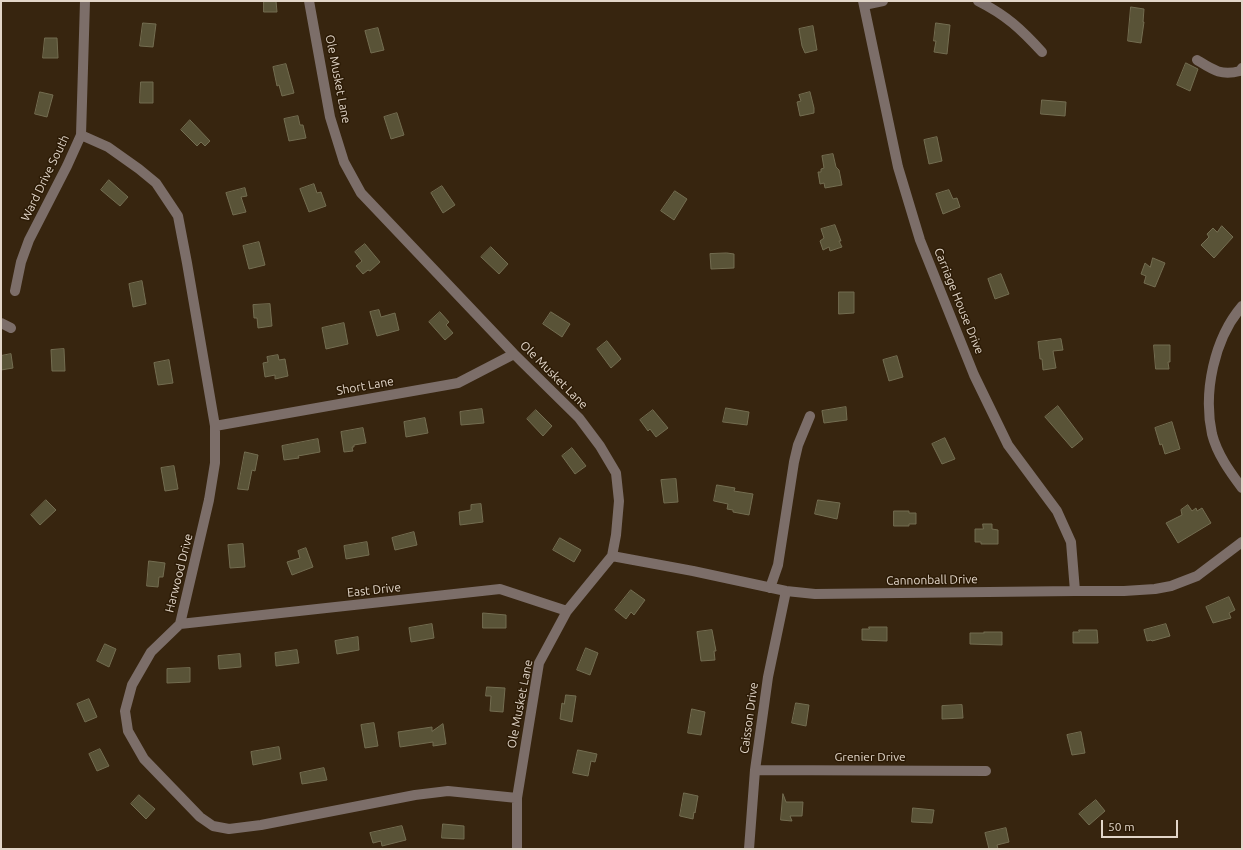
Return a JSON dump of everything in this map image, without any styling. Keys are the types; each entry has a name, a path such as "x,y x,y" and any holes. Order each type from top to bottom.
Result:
{"street":[{"name":"Ward Drive South","path":"15,291 21,262 29,240 67,166 81,135 85,1"},
{"name":"Ole Musket Lane","path":"310,1 330,117 344,162 361,193 514,354 579,418 600,446 616,473 619,501 616,535 612,556 567,611 539,662 517,798"},
{"path":"864,3 883,1"},
{"path":"978,1 1008,18 1042,52"},
{"name":"Carriage House Drive","path":"864,3 898,167 920,240 974,375 1008,445 1057,511 1071,542 1075,591"},
{"path":"1197,60 1213,70 1229,74 1240,71 1242,68"},
{"name":"Harwood Drive","path":"81,135 108,147 139,168 156,183 178,216 215,426 215,463 209,500 180,624 151,652 132,685 125,711 128,731 144,758 200,816 213,826 229,829 261,825 415,795 448,791 517,798"},
{"path":"1242,306 1233,317 1222,337 1213,368 1210,388 1210,409 1212,434 1219,452 1229,470 1242,488"},
{"path":"1,323 11,328"},
{"name":"Short Lane","path":"215,426 458,383 514,354"},
{"path":"770,588 778,565 794,462 798,445 810,416"},
{"name":"Cannonball Drive","path":"612,556 693,571 786,591 815,594 1075,591 1124,592 1171,586 1197,576 1242,542"},
{"name":"East Drive","path":"180,624 500,590 567,611"},
{"name":"Caisson Drive","path":"749,849 755,770 768,677 786,591"},
{"name":"Grenier Drive","path":"755,770 986,771"},
{"path":"517,798 517,849"}],"building":[{"path":"264,1 276,1 277,12 264,12"},
{"path":"1131,7 1144,9 1141,43 1128,41"},
{"path":"143,23 156,24 153,47 140,46"},
{"path":"936,23 950,25 947,54 934,52 936,41 934,41"},
{"path":"813,26 817,50 805,53 802,46 799,29"},
{"path":"378,28 384,50 371,53 365,31"},
{"path":"45,38 57,38 58,58 43,58"},
{"path":"1186,63 1198,69 1190,91 1177,85"},
{"path":"286,64 294,93 282,96 279,85 277,86 273,67"},
{"path":"141,82 153,82 153,103 140,103"},
{"path":"40,92 53,95 47,117 35,114"},
{"path":"810,92 814,113 800,116 797,102 801,101 799,95"},
{"path":"1042,100 1066,102 1065,116 1041,114"},
{"path":"397,113 404,135 391,139 384,117"},
{"path":"298,116 300,125 303,125 306,138 289,141 284,119"},
{"path":"190,120 210,141 205,146 201,142 197,146 181,130"},
{"path":"937,137 942,161 929,164 924,140"},
{"path":"833,154 836,167 839,170 842,185 825,188 824,183 820,184 818,172 821,172 821,169 824,168 822,156"},
{"path":"109,180 128,197 120,206 101,190"},
{"path":"314,184 317,193 321,192 326,206 309,212 300,189"},
{"path":"442,186 455,205 443,213 431,193"},
{"path":"245,188 247,196 241,197 246,212 233,215 226,193"},
{"path":"949,190 953,199 957,198 960,207 943,214 936,194"},
{"path":"675,191 687,199 674,220 661,211"},
{"path":"835,225 842,247 830,251 829,247 823,250 820,241 824,238 821,229"},
{"path":"1222,226 1233,237 1214,258 1201,245 1209,237 1207,234 1213,228 1217,232"},
{"path":"259,242 265,265 249,269 243,246"},
{"path":"365,244 380,262 370,271 368,270 363,274 356,266 362,261 355,252"},
{"path":"491,247 508,264 499,274 481,257"},
{"path":"710,254 734,254 734,268 711,269"},
{"path":"1153,258 1165,263 1155,287 1144,283 1146,276 1141,274 1145,263 1150,267"},
{"path":"1001,274 1009,294 995,299 988,279"},
{"path":"142,281 146,304 133,307 129,284"},
{"path":"839,292 854,292 854,313 839,314"},
{"path":"270,304 272,326 258,328 257,318 254,318 253,305"},
{"path":"379,310 381,317 395,313 399,330 377,336 370,312"},
{"path":"440,312 449,322 446,325 453,333 445,340 429,322"},
{"path":"551,312 570,324 562,337 543,324"},
{"path":"344,323 348,344 326,349 322,328"},
{"path":"1061,339 1063,350 1053,351 1056,368 1043,370 1038,342"},
{"path":"607,341 621,359 611,368 597,349"},
{"path":"1154,345 1170,345 1170,362 1168,362 1169,369 1156,369"},
{"path":"64,349 65,371 52,371 51,350"},
{"path":"11,354 13,368 1,370 1,356"},
{"path":"278,355 279,360 285,359 288,376 275,379 275,375 265,377 263,363 268,362 267,357"},
{"path":"897,356 903,377 889,381 883,360"},
{"path":"169,360 173,383 158,385 154,363"},
{"path":"1058,406 1083,439 1072,448 1045,417"},
{"path":"846,407 847,420 824,423 822,411"},
{"path":"726,408 749,412 747,425 723,422"},
{"path":"482,409 484,423 461,425 460,412"},
{"path":"536,410 552,426 543,436 527,419"},
{"path":"653,410 668,428 656,437 650,429 648,431 640,420"},
{"path":"425,418 428,433 406,437 404,422"},
{"path":"1172,422 1180,449 1165,454 1162,444 1160,445 1155,428"},
{"path":"363,428 366,443 354,445 354,447 352,447 353,451 344,452 341,432"},
{"path":"945,438 955,459 942,464 932,444"},
{"path":"318,439 320,452 298,456 299,458 284,460 282,446"},
{"path":"572,448 586,466 575,474 562,456"},
{"path":"245,452 258,455 255,471 252,470 248,490 238,489"},
{"path":"174,466 178,489 165,491 161,468"},
{"path":"676,479 678,502 664,503 661,480"},
{"path":"717,485 735,488 734,491 753,494 749,515 733,512 733,510 727,509 728,504 714,501"},
{"path":"46,500 56,510 40,525 31,515"},
{"path":"818,500 840,503 837,519 815,514"},
{"path":"481,504 483,522 460,525 459,512 471,510 471,505"},
{"path":"1188,505 1192,511 1196,508 1197,511 1202,508 1211,523 1178,543 1166,523 1182,515 1181,510"},
{"path":"894,511 909,511 909,513 916,513 916,524 909,524 909,526 894,526"},
{"path":"983,524 992,524 992,529 998,530 998,544 981,544 981,542 975,542 975,529 983,529"},
{"path":"414,532 417,545 395,550 392,538"},
{"path":"560,538 581,550 574,562 553,550"},
{"path":"367,542 369,555 346,559 344,546"},
{"path":"243,544 245,567 230,568 228,545"},
{"path":"306,548 313,567 292,575 287,562 300,558 298,551"},
{"path":"149,561 165,563 163,577 159,577 158,587 147,586"},
{"path":"631,590 645,600 634,615 631,612 626,619 615,610"},
{"path":"1229,597 1235,610 1229,613 1231,618 1213,623 1206,607"},
{"path":"483,613 506,615 506,628 483,628"},
{"path":"432,624 434,638 411,642 409,628"},
{"path":"1166,624 1170,636 1147,641 1144,630"},
{"path":"869,627 887,627 887,641 862,640 862,629 869,629"},
{"path":"712,630 716,651 714,651 715,660 701,661 697,632"},
{"path":"1079,630 1097,630 1098,643 1073,643 1073,632 1079,632"},
{"path":"1002,632 1002,645 970,644 970,633"},
{"path":"358,637 359,650 337,654 335,641"},
{"path":"105,644 116,649 109,667 97,661"},
{"path":"586,648 598,653 590,675 577,670"},
{"path":"297,650 299,663 276,666 275,653"},
{"path":"240,654 241,667 219,669 218,656"},
{"path":"190,668 190,682 167,683 167,669"},
{"path":"487,687 505,688 503,712 490,711 491,696 486,696"},
{"path":"566,695 576,696 572,722 560,719 562,703 564,704"},
{"path":"89,699 97,717 85,722 77,704"},
{"path":"796,703 809,705 806,726 792,723"},
{"path":"962,705 963,718 942,719 942,706"},
{"path":"692,709 705,712 701,735 688,733"},
{"path":"374,723 378,746 365,748 361,725"},
{"path":"443,724 446,744 433,746 433,742 400,747 398,732 432,727 432,731"},
{"path":"1081,732 1085,753 1072,755 1067,735"},
{"path":"279,747 281,759 253,765 251,752"},
{"path":"100,749 109,766 97,771 89,754"},
{"path":"578,750 597,754 595,762 591,761 588,776 573,773"},
{"path":"324,768 327,780 302,784 300,773"},
{"path":"684,793 698,796 693,819 680,816"},
{"path":"783,794 786,802 803,802 802,816 790,816 792,821 781,820"},
{"path":"139,795 155,809 146,819 131,804"},
{"path":"1096,800 1105,811 1089,825 1079,814"},
{"path":"913,808 934,810 932,823 912,822"},
{"path":"443,824 464,826 464,839 442,838"},
{"path":"402,826 406,840 382,846 381,841 373,843 370,833"},
{"path":"1006,828 1009,842 997,845 998,849 989,849 985,833"}]}
